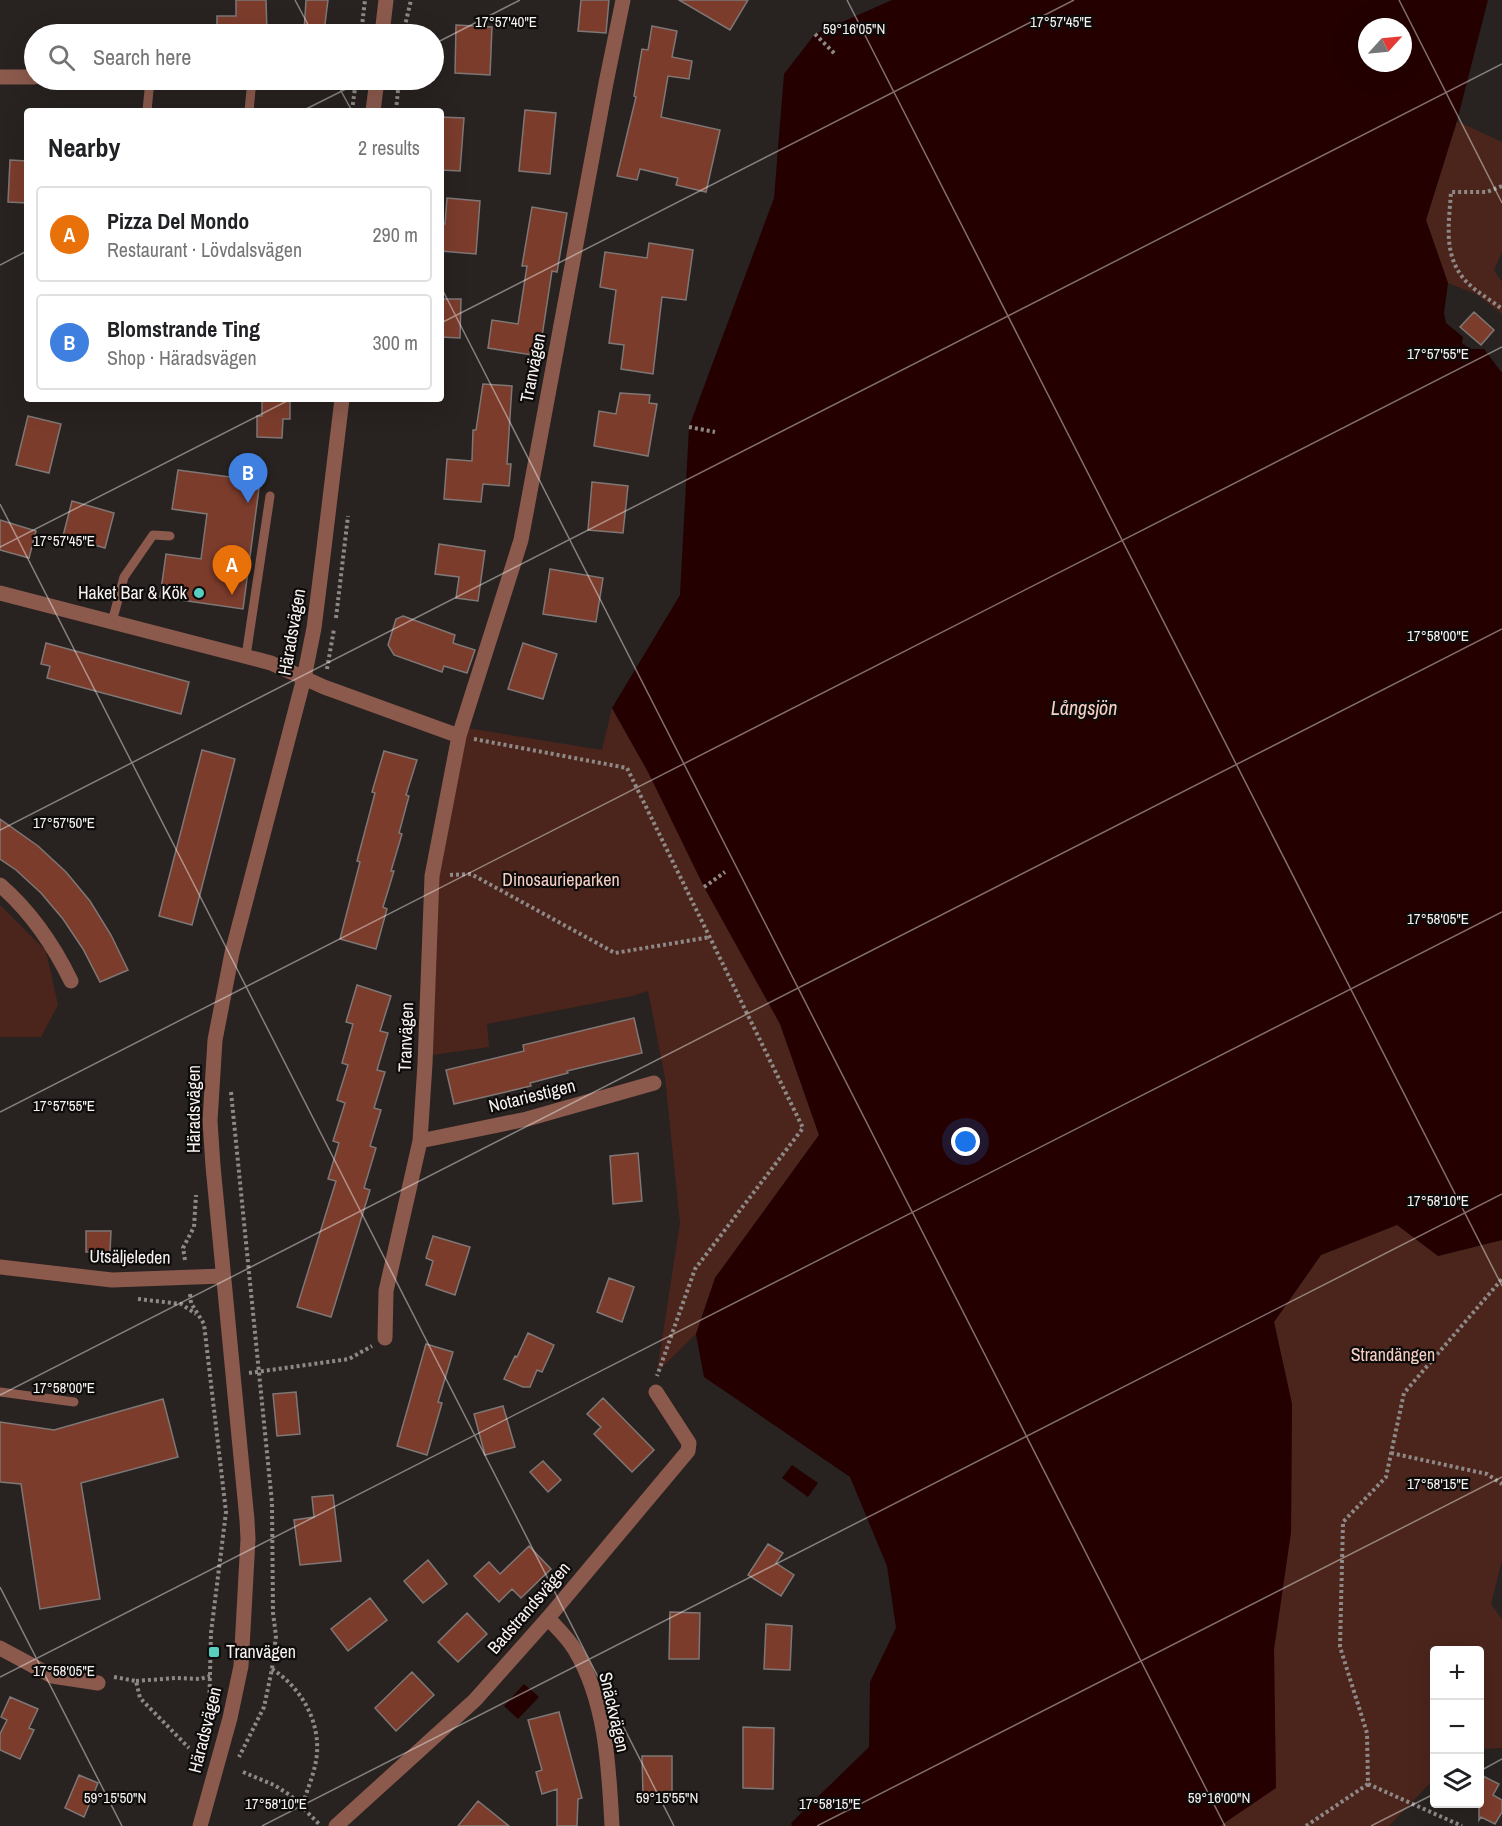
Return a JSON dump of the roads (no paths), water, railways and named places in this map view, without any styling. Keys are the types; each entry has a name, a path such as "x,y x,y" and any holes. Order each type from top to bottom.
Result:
{"street":[{"path":"383,24 386,0"},
{"name":"Tranvägen","path":"385,1338 386,1291 420,1141 432,876 459,736 521,540 601,106 623,0"},
{"path":"0,77 24,77"},
{"path":"373,108 376,90"},
{"name":"Häradsvägen","path":"200,1826 230,1718 241,1666 248,1539 210,1121 215,1040 232,953 304,678 321,577 342,402"},
{"path":"0,593 272,663 324,687 459,736"},
{"path":"0,885 34,919 58,954 71,981"},
{"name":"Notariestigen","path":"420,1141 527,1119 654,1083"},
{"name":"Utsäljeleden","path":"0,1267 112,1280 223,1276"},
{"name":"Badstrandsvägen","path":"336,1826 475,1700 548,1618 688,1451 689,1443 656,1392"},
{"name":"Snäckvägen","path":"548,1618 573,1647 583,1664 591,1688 601,1723 609,1779 612,1826"},
{"path":"0,1648 52,1676 98,1683"}],"lane":[{"path":"147,108 149,90"},
{"path":"249,108 251,90"},
{"path":"246,656 270,496"},
{"path":"112,622 124,577 138,555 153,535 170,536"},
{"path":"0,1392 74,1402"}],"water":[{"name":"Långsjön","path":"892,0 1488,0 1457,121 1426,220 1448,283 1444,313 1446,323 1463,337 1462,343 1470,349 1484,349 1502,373 1502,1240 1438,1256 1397,1225 1321,1255 1274,1322 1292,1404 1291,1532 1274,1649 1276,1788 1220,1826 792,1826 791,1823 869,1747 870,1682 896,1628 887,1566 850,1477 704,1377 696,1334 715,1278 819,1135 780,1024 704,887 648,772 612,708 680,595 689,427 774,198 784,74 815,34"},
{"path":"792,1465 818,1483 808,1497 782,1478"},
{"path":"524,1684 539,1697 518,1719 504,1706"}],"place":[{"name":"Blomstrande Ting","path":"248,503"},
{"name":"Haket Bar & Kök","path":"199,593"},
{"name":"Pizza Del Mondo","path":"232,595"},
{"name":"Tranvägen","path":"214,1652"}],"park label":[{"name":"Dinosaurieparken","path":"561,880"},
{"name":"Strandängen","path":"1393,1355"}]}
